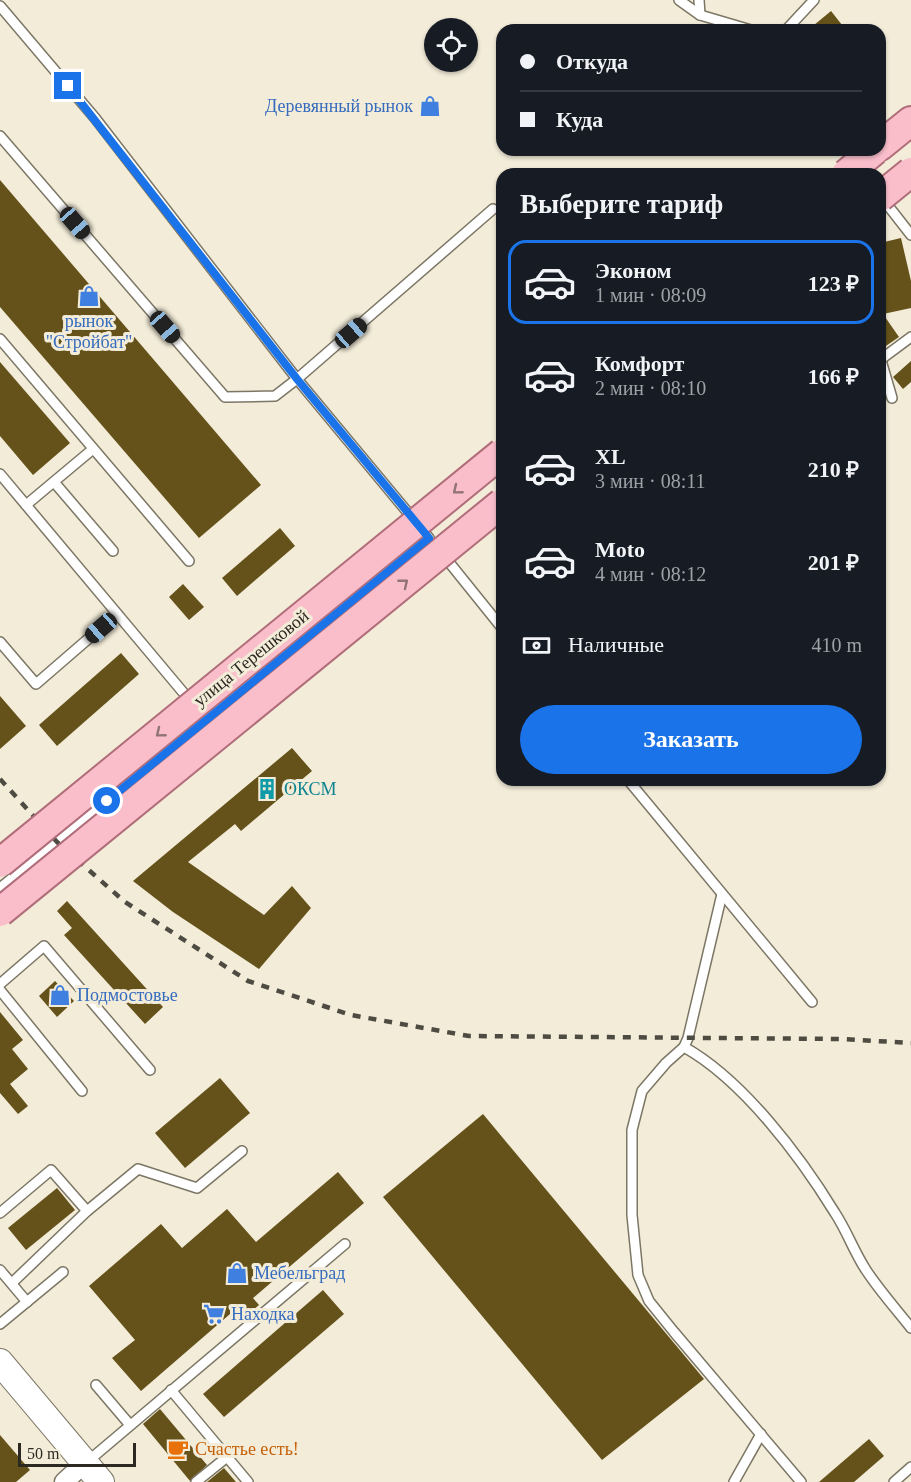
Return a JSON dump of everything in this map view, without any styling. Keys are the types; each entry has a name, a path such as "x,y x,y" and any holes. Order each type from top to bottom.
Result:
{"main road":[{"path":"886,191 911,172"},
{"name":"улица Терешковой","path":"0,863 496,458"},
{"path":"0,912 496,508"},
{"path":"0,1362 93,1473"}],"street":[{"path":"64,1482 93,1473"}],"lane":[{"path":"679,0 700,15 731,24"},
{"path":"699,0 700,15"},
{"path":"792,24 814,0"},
{"path":"0,6 95,118 297,379 496,621"},
{"path":"0,136 225,397 274,396 297,379 493,209"},
{"path":"886,204 911,235"},
{"path":"886,355 911,337"},
{"path":"0,339 189,561"},
{"path":"886,377 892,398"},
{"path":"26,505 93,448"},
{"path":"0,474 207,721"},
{"path":"54,482 113,551"},
{"path":"0,888 429,538"},
{"path":"0,642 36,684 117,614"},
{"path":"633,786 812,1002"},
{"path":"723,894 684,1047 642,1091 632,1130 632,1215 638,1275 649,1300 801,1482"},
{"path":"0,984 44,946 150,1070"},
{"path":"0,990 82,1091"},
{"path":"684,1047 701,1056 748,1100 798,1158 836,1214 865,1269 911,1328"},
{"path":"12,1283 87,1211 138,1169 197,1188 242,1151"},
{"path":"0,1213 51,1170 87,1211"},
{"path":"93,1473 130,1425 345,1244"},
{"path":"0,1270 27,1302"},
{"path":"0,1324 63,1272"},
{"path":"96,1385 130,1425"},
{"path":"171,1390 248,1482"},
{"path":"734,1482 761,1434"},
{"path":"196,1482 227,1457"},
{"path":"894,1482 911,1467"}],"building":[{"path":"831,11 841,24 815,24"},
{"path":"0,180 261,485 199,538 0,307"},
{"path":"901,238 911,281 911,308 886,313 886,242"},
{"path":"886,318 899,337 886,346"},
{"path":"911,361 911,382 903,389 893,377"},
{"path":"0,362 70,443 33,475 0,436"},
{"path":"280,528 295,546 237,596 222,578"},
{"path":"183,584 204,607 189,620 169,597"},
{"path":"121,653 139,674 57,746 39,725"},
{"path":"0,696 26,726 0,749"},
{"path":"292,748 312,771 241,831 235,824 188,862 264,915 292,886 311,908 259,969 173,912 133,881"},
{"path":"67,901 163,1007 145,1024 64,935 72,928 57,911"},
{"path":"55,981 74,1001 57,1017 39,996"},
{"path":"0,1012 23,1040 12,1049 28,1069 10,1084 28,1106 18,1114 0,1093"},
{"path":"220,1078 250,1113 185,1168 155,1133"},
{"path":"483,1114 704,1379 602,1460 383,1197"},
{"path":"338,1172 364,1203 253,1298 259,1305 238,1323 230,1314 141,1391 112,1358 135,1340 89,1286 161,1224 182,1248 227,1209 256,1242"},
{"path":"57,1188 75,1210 26,1250 8,1228"},
{"path":"323,1290 344,1314 224,1417 203,1394"},
{"path":"160,1409 207,1465 190,1481 143,1424"},
{"path":"0,1435 30,1470 16,1482 0,1482"},
{"path":"869,1439 884,1456 854,1482 819,1482"},
{"path":"224,1468 236,1482 207,1482"}],"railway":[{"path":"0,779 57,842 125,902 248,981 351,1015 469,1036 841,1039 911,1043"}],"place":[{"name":"Деревянный рынок","path":"430,106"},
{"name":"рынок \"Стройбат\"","path":"89,296"},
{"name":"ОКСМ","path":"267,789"},
{"name":"Подмостовье","path":"60,995"},
{"name":"Мебельград","path":"237,1273"},
{"name":"Находка","path":"214,1314"},
{"name":"Счастье есть!","path":"178,1449"}],"route":[{"path":"68,86 297,379 429,538 107,801"}]}
